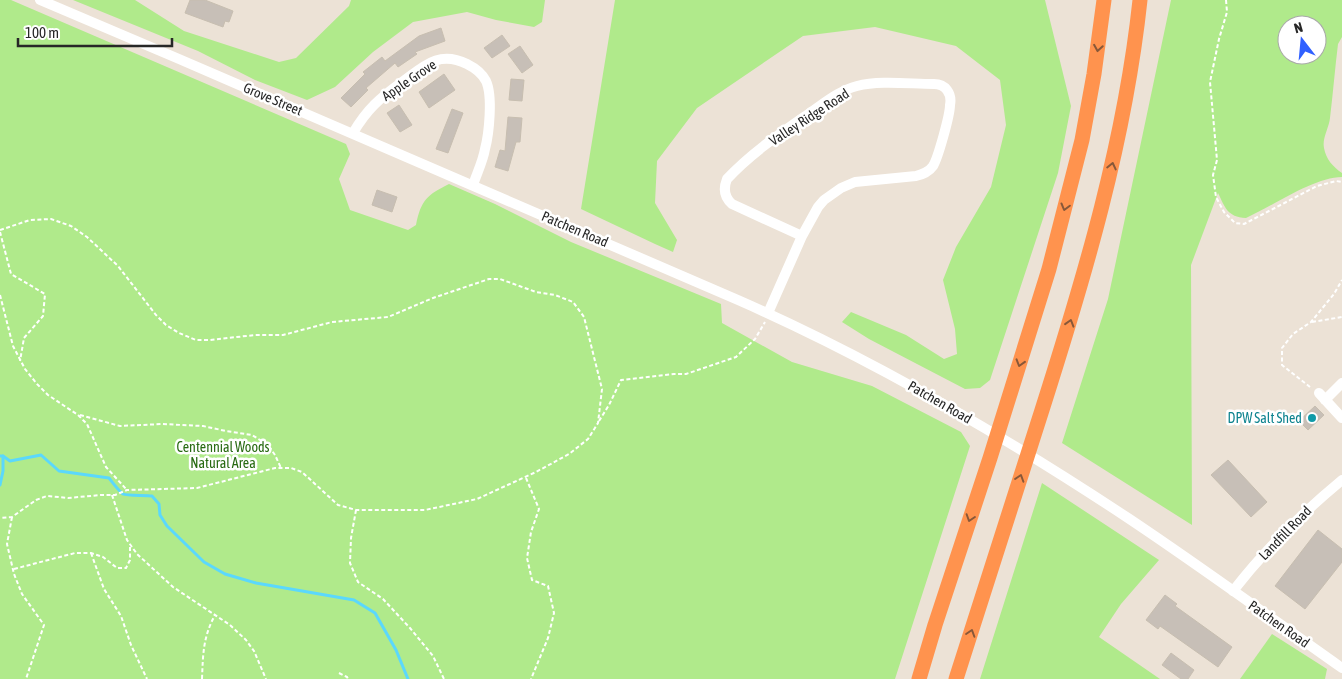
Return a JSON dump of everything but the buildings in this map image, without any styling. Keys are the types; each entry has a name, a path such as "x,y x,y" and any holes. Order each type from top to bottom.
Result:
{"highway":[{"path":"919,679 934,625 990,458 1049,269 1082,140 1094,74 1104,0"},
{"path":"956,679 1091,251 1125,106 1140,0"}],"street":[{"name":"Grove Street","path":"40,0 504,199"},
{"name":"Apple Grove","path":"353,133 373,105 424,66 434,60 445,58 464,62 481,74 488,85 490,98 486,149 473,185"},
{"name":"Valley Ridge Road","path":"768,313 802,236 824,200 841,188 855,182 916,176 930,170 936,161 950,108 950,98 947,89 939,84 873,84 849,89 794,124 752,156 727,179 725,193 726,198 732,204 802,236"},
{"name":"Patchen Road","path":"504,199 768,313 867,362 943,403 1042,463 1153,535 1342,668"},
{"path":"1342,383 1322,396 1342,418"},
{"name":"Landfill Road","path":"1233,590 1268,549 1314,503 1342,480"}],"path":[{"path":"1226,0 1228,12 1219,39 1210,82 1218,160 1213,175 1216,197 1224,212 1235,223 1244,224 1317,186 1336,181 1342,182"},
{"path":"20,360 24,338 43,316 45,294 11,274 0,231 30,220 51,219 71,226 87,237 118,266 166,325 196,340 255,335 283,335 332,322 388,317 433,298 489,280 500,279 536,292 555,295 573,302 584,317 602,389 598,423"},
{"path":"1322,396 1282,365 1282,348 1293,334 1311,322 1334,294 1342,280"},
{"path":"0,295 13,346 25,369 48,395 78,415 87,424 106,467 127,490"},
{"path":"0,518 12,517 36,500 47,496 68,498 116,494 127,490 197,488 275,468 291,468 302,472 338,505 356,510 425,510 476,499 525,477 569,454 588,439 609,405 621,380 686,374 736,357 755,339 768,313"},
{"path":"1311,322 1342,317"},
{"path":"78,415 120,426 162,424 203,426 252,435 268,444 281,468"},
{"path":"525,477 539,509 531,532 527,558 532,580 548,586 554,613 548,638 531,679"},
{"path":"112,494 127,540 137,554 174,587 230,625 246,640 254,651 266,679"},
{"path":"356,510 351,538 350,563 358,582 384,599 410,628 433,656 444,679"},
{"path":"12,517 7,544 13,569 22,594 44,625 26,679"},
{"path":"13,569 75,553 91,552 117,568 126,568 130,560 130,544"},
{"path":"91,552 104,589 121,616 131,645 147,679"},
{"path":"202,679 203,645 215,615"},
{"path":"339,673 348,679"}],"green space":[{"name":"Centennial Woods Natural Area","path":"0,0 11,0 346,144 350,154 339,179 350,210 408,230 416,225 420,210 426,199 449,184 495,204 571,242 721,304 722,323 792,362 872,386 961,432 970,446 895,679 0,679"},
{"path":"73,0 135,0 184,31 279,62 296,58 349,6 351,0 545,0 542,22 534,27 467,12 413,22 373,52 335,87 307,100 255,80 198,51"},
{"path":"615,0 1045,0 1071,106 1058,173 990,380 980,388 965,389 869,339 842,322 851,312 906,335 944,359 957,354 955,329 943,280 956,247 991,187 1006,125 1000,80 956,46 875,27 803,36 697,108 657,161 655,203 677,240 673,252 581,209"},
{"path":"1171,0 1342,0 1342,37 1338,44 1330,118 1324,144 1328,159 1342,173 1342,177 1331,178 1306,187 1246,218 1235,216 1231,213 1225,207 1218,193 1191,265 1192,525 1062,443 1108,299"},
{"path":"1042,483 1159,560 1121,604 1099,637 1160,679 980,679"},
{"path":"1272,634 1327,669 1325,679 1240,679"}],"waterway":[{"path":"0,456 10,461 41,455 59,471 109,478 123,494 152,496 159,504 160,515 167,526 204,562 225,574 256,583 354,600 375,613 396,650 408,679"},
{"path":"0,485 3,471 3,456"}],"place":[{"name":"DPW Salt Shed","path":"1312,418"}]}
